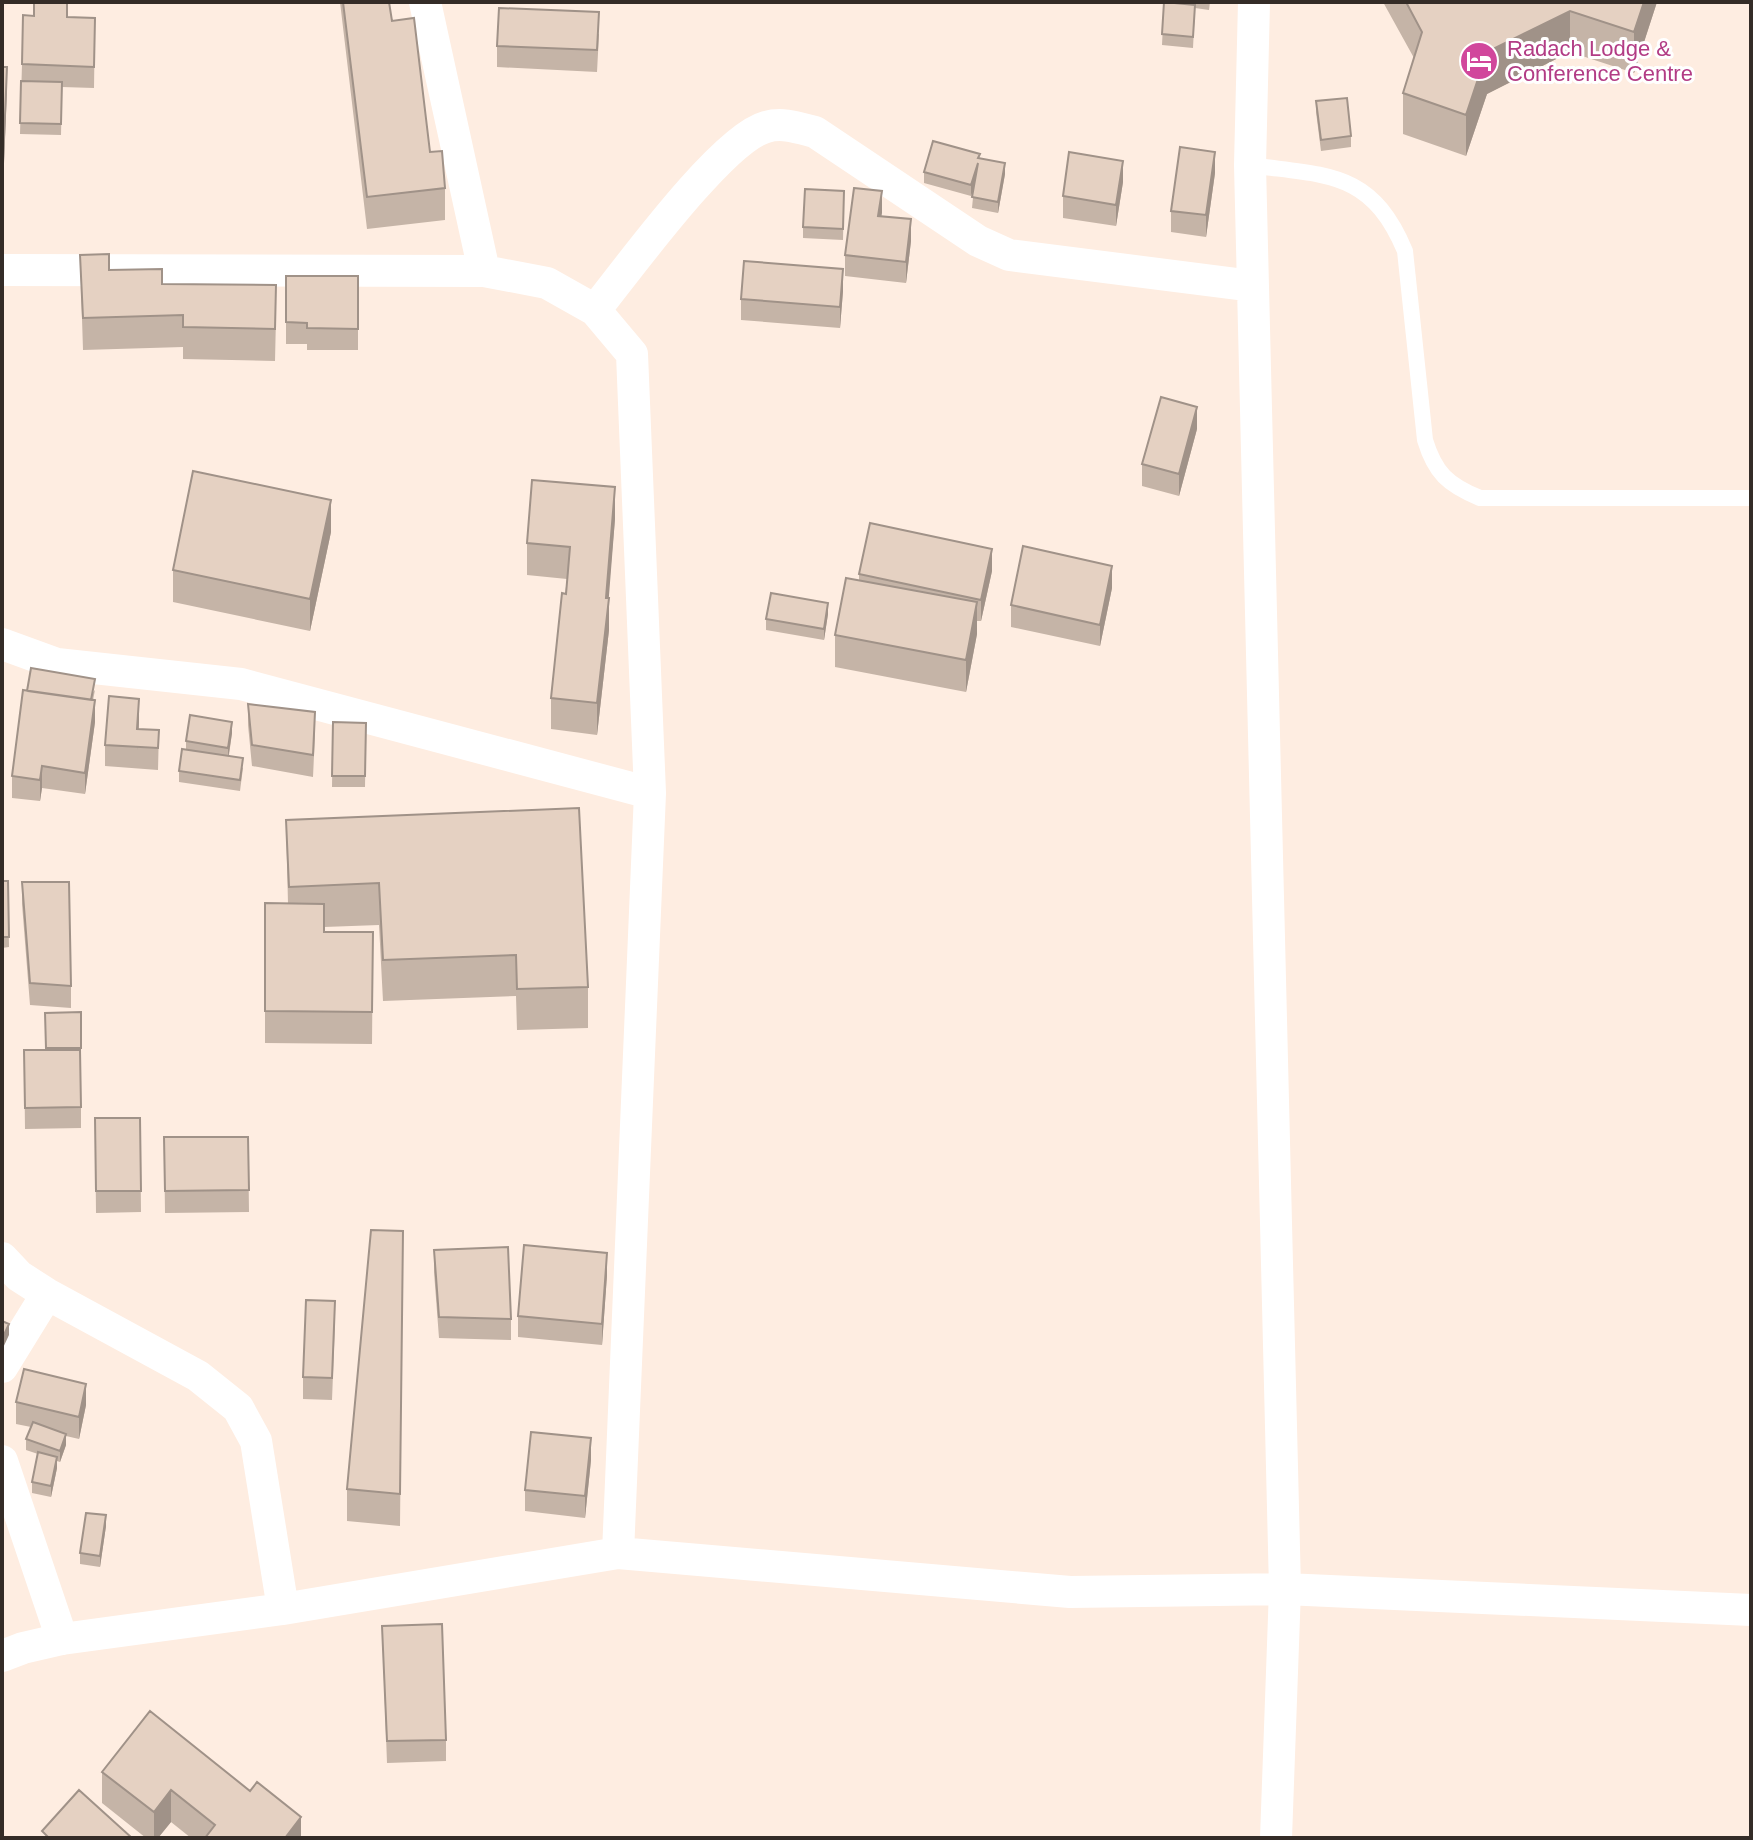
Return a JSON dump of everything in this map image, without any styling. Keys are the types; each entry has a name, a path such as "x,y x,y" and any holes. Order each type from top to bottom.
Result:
{"street":[{"path":"425,2 484,271"},
{"path":"1254,2 1250,165 1285,1589 1276,1838"},
{"path":"595,310 707,173 734,146 764,127 785,125 815,132 978,241 1009,255 1253,286"},
{"path":"2,270 484,271 547,283 595,310 632,354 650,793 618,1553"},
{"path":"2,644 57,664 241,684 650,793"},
{"path":"2,1258 19,1276 47,1294 198,1376 238,1408 256,1441 283,1609"},
{"path":"2,1367 47,1294"},
{"path":"2,1461 62,1639"},
{"path":"2,1656 62,1639 283,1609 618,1553 1070,1592 1285,1589 1751,1610"}],"lane":[{"path":"1250,165 1335,177 1355,185 1377,202 1394,225 1405,251 1425,440 1431,460 1445,478 1460,490 1480,498 1751,498"}],"building":[{"path":"34,2 67,2 67,17 95,18 94,67 22,64 23,15 34,16"},
{"path":"343,2 389,2 392,21 414,18 430,152 442,151 445,188 367,197"},
{"path":"1164,2 1195,5 1193,37 1162,34"},
{"path":"1406,2 1644,2 1634,32 1570,11 1487,52 1466,115 1403,93 1422,32"},
{"path":"499,8 599,12 597,50 497,46"},
{"path":"2,67 7,67 3,164 2,164"},
{"path":"21,81 62,82 61,124 20,123"},
{"path":"1347,98 1351,136 1321,140 1316,101"},
{"path":"933,141 980,154 978,158 1005,163 998,202 972,197 978,163 971,185 924,172"},
{"path":"1180,147 1215,152 1206,215 1171,211"},
{"path":"1069,152 1123,161 1116,205 1063,196"},
{"path":"854,188 882,191 878,216 911,219 906,262 845,255"},
{"path":"805,189 844,191 843,229 803,227"},
{"path":"109,254 109,270 162,269 162,284 276,285 275,329 183,327 183,315 83,318 80,255"},
{"path":"744,261 843,269 840,307 741,299"},
{"path":"286,276 358,276 358,329 307,328 307,323 286,322"},
{"path":"1161,397 1197,407 1179,474 1142,464"},
{"path":"193,471 331,500 310,599 173,570"},
{"path":"532,480 615,487 606,598 609,598 597,703 551,698 570,547 527,543"},
{"path":"870,523 992,549 981,600 859,574"},
{"path":"1023,546 1112,566 1100,625 1011,605"},
{"path":"846,578 977,602 966,660 835,635"},
{"path":"771,593 828,603 824,629 766,619"},
{"path":"31,668 95,679 91,700 27,691"},
{"path":"23,690 95,700 85,773 42,766 40,780 12,776"},
{"path":"109,696 139,699 137,729 159,730 158,748 105,745"},
{"path":"248,704 315,712 313,755 252,745"},
{"path":"190,715 232,722 228,748 186,741"},
{"path":"333,722 366,723 365,776 332,776"},
{"path":"182,749 243,758 240,780 179,771"},
{"path":"579,808 588,987 517,989 516,955 383,960 379,883 289,887 286,820"},
{"path":"2,881 8,881 9,937 2,937"},
{"path":"22,882 69,882 71,986 30,983"},
{"path":"265,903 324,904 324,932 373,932 372,1012 265,1011"},
{"path":"81,1012 81,1048 46,1048 45,1013"},
{"path":"24,1050 80,1050 81,1107 25,1108"},
{"path":"95,1118 140,1118 141,1191 96,1191"},
{"path":"164,1137 248,1137 249,1190 165,1191"},
{"path":"371,1230 403,1231 400,1494 347,1489"},
{"path":"524,1245 607,1253 602,1324 518,1316"},
{"path":"508,1247 511,1319 439,1317 434,1250"},
{"path":"306,1300 335,1301 332,1378 303,1377"},
{"path":"2,1321 9,1324 2,1339"},
{"path":"24,1369 86,1384 79,1417 16,1402"},
{"path":"33,1422 66,1434 60,1451 26,1439"},
{"path":"531,1432 591,1438 585,1496 525,1490"},
{"path":"38,1452 57,1457 51,1486 32,1482"},
{"path":"86,1513 106,1515 100,1556 80,1553"},
{"path":"442,1624 446,1740 387,1741 382,1626"},
{"path":"150,1711 250,1791 257,1782 301,1817 285,1838 205,1838 215,1825 171,1790 154,1812 102,1772"},
{"path":"79,1790 132,1838 49,1838 42,1831"}],"place":[{"name":"Radach Lodge & Conference Centre","path":"1479,61"}]}
